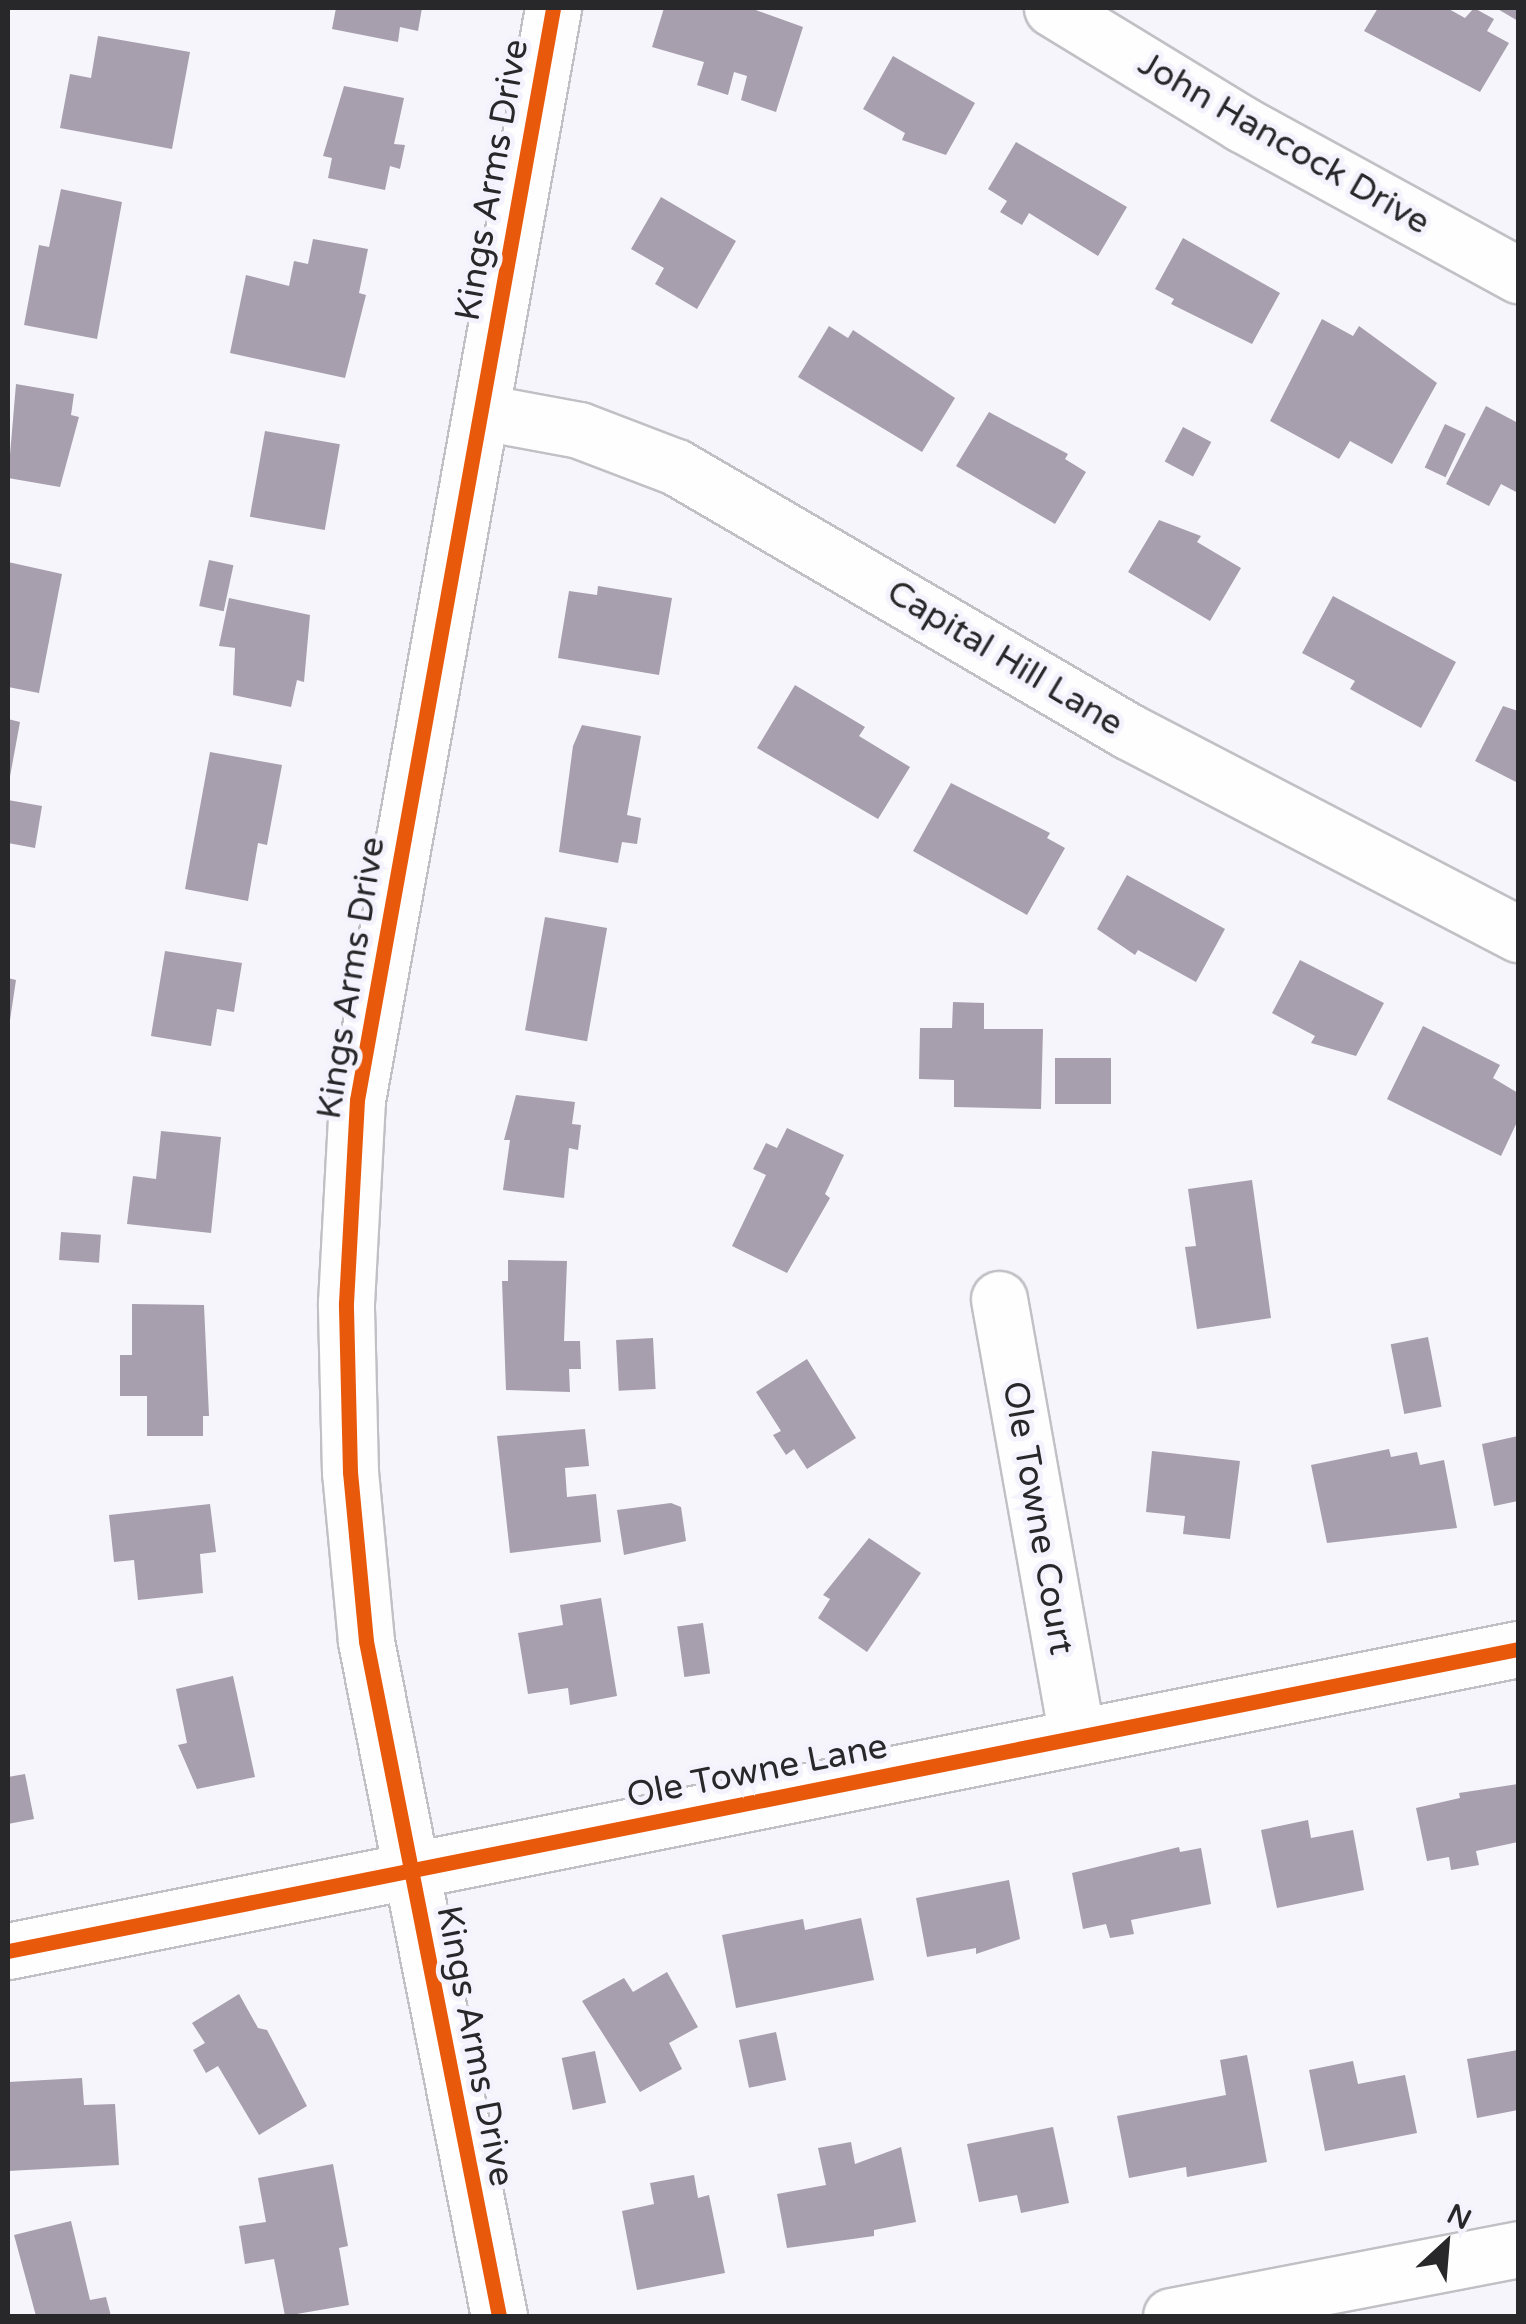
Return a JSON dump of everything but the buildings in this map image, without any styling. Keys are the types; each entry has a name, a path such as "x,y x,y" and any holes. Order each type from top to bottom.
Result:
{"street":[{"name":"Kings Arms Drive","path":"499,2316 366,1641 350,1472 346,1303 357,1100 553,8"},
{"name":"John Hancock Drive","path":"1052,8 1242,124 1518,275"},
{"name":"Capital Hill Lane","path":"482,412 579,430 718,488 1128,731 1518,934"},
{"name":"Ole Towne Court","path":"999,1299 1077,1737"},
{"name":"Ole Towne Lane","path":"8,1951 1518,1650"},
{"path":"1171,2316 1518,2249"}],"cycle path":[{"path":"499,2316 366,1641 350,1472 346,1303 357,1100 553,8"},
{"path":"8,1951 1518,1649"}]}
